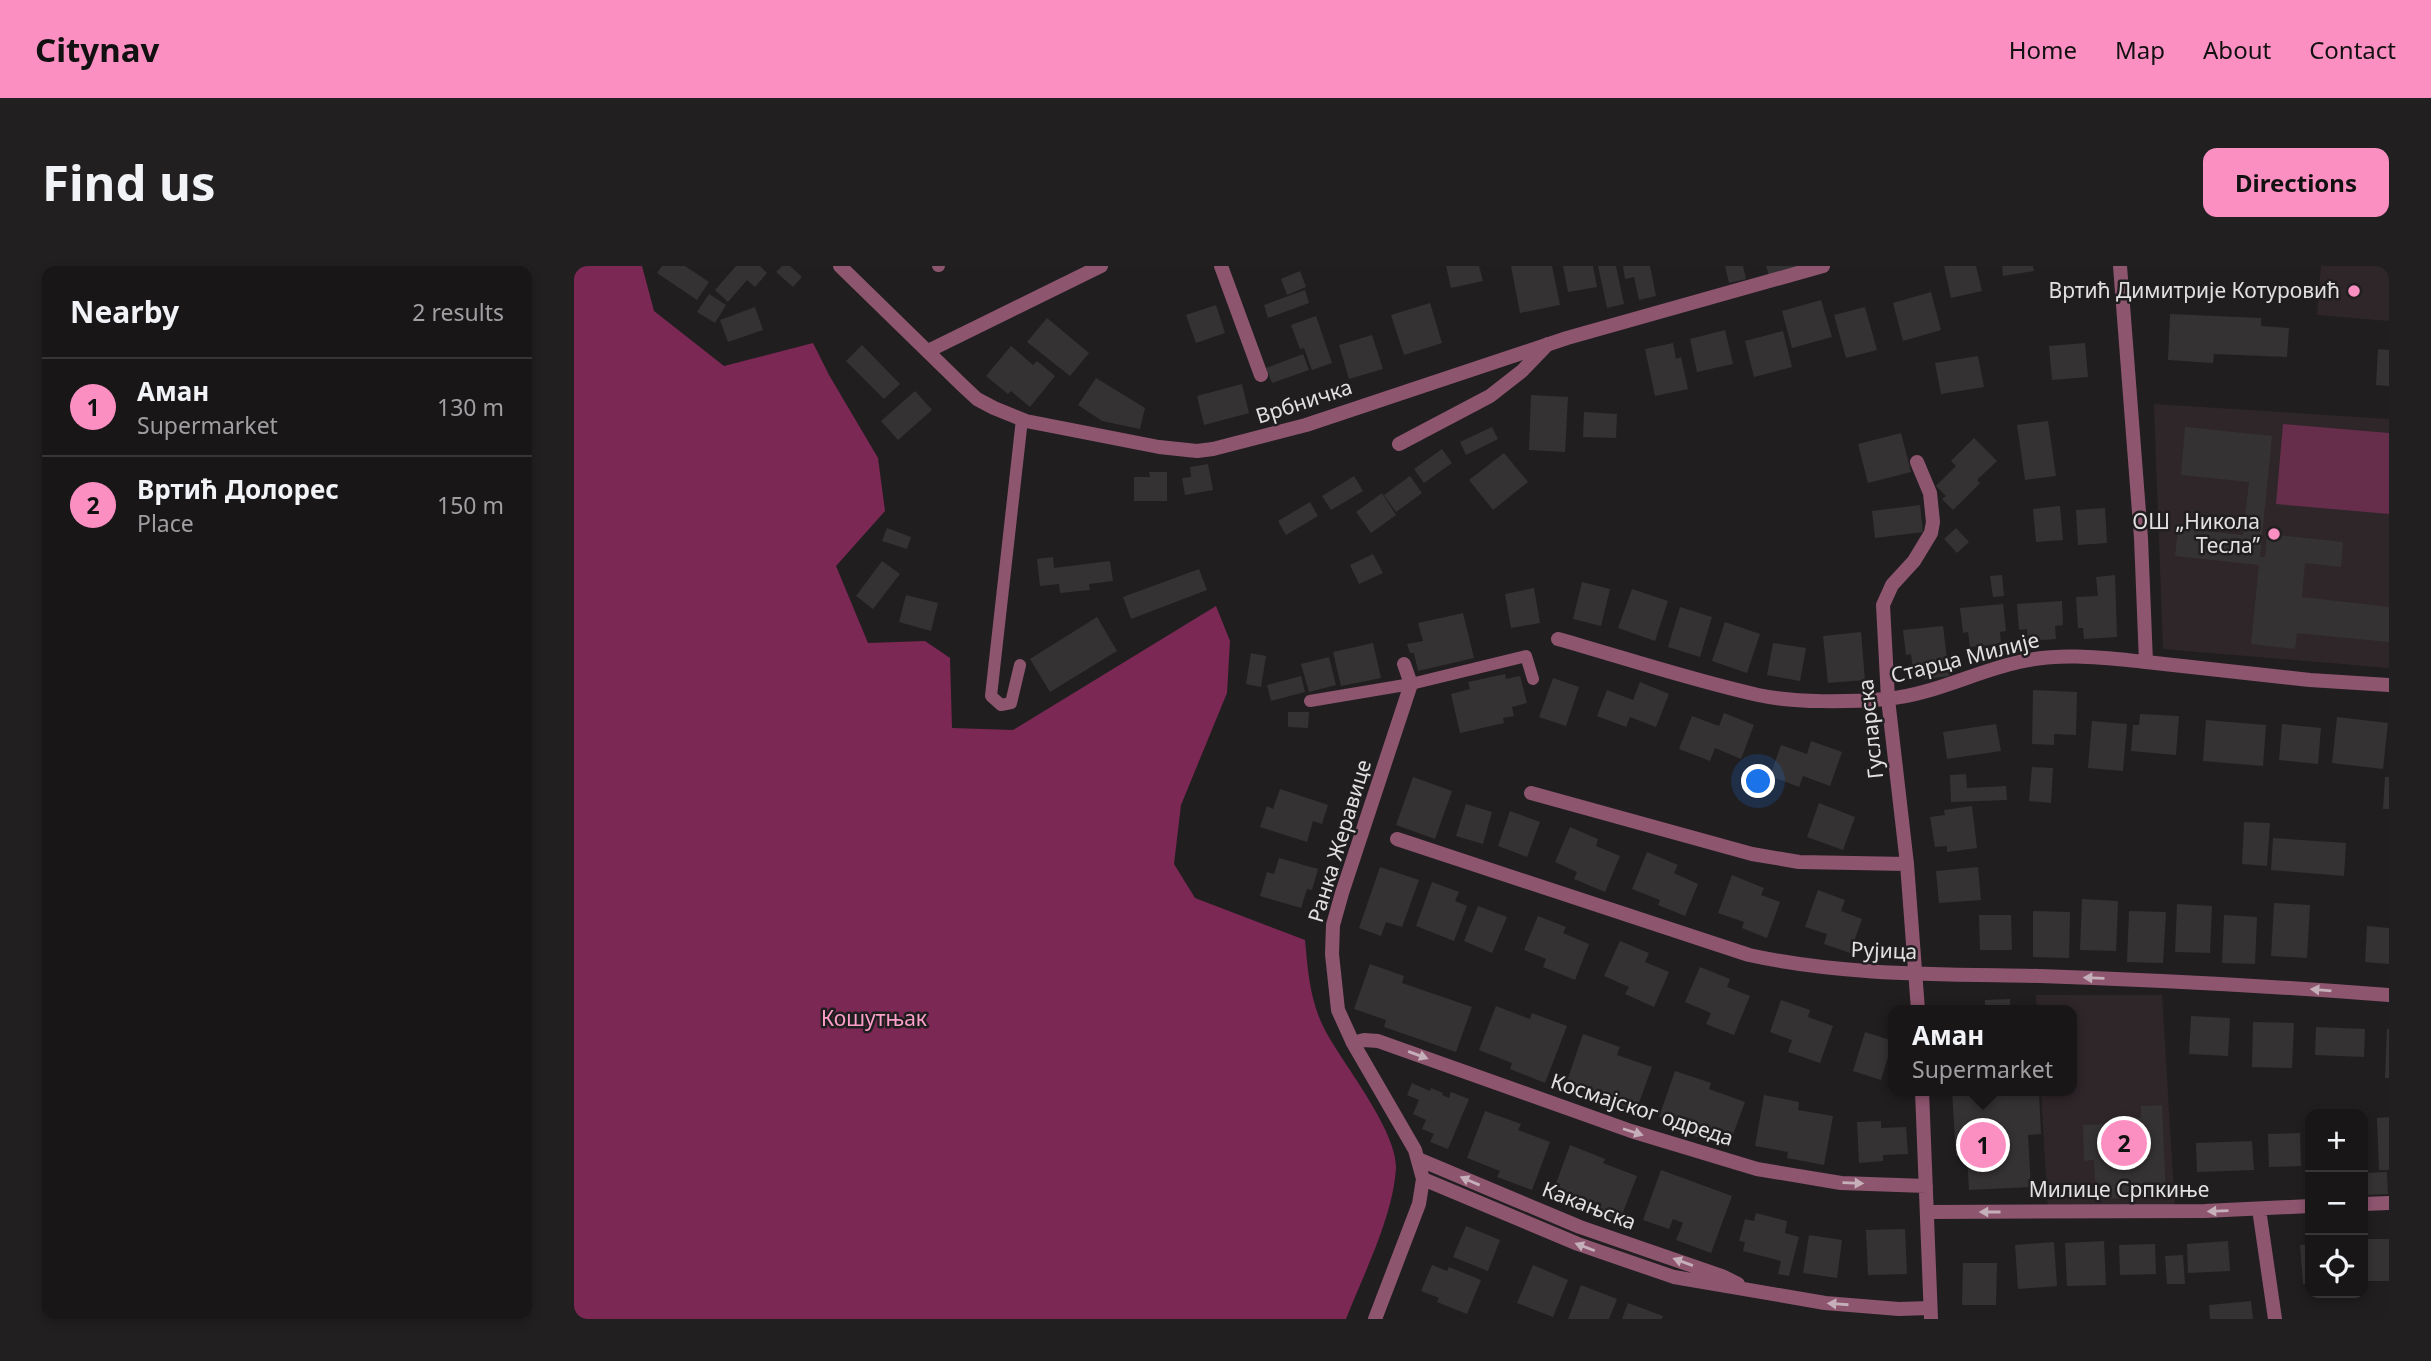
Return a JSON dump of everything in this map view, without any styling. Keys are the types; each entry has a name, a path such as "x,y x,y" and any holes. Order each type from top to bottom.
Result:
{"street":[{"name":"Врбничка","path":"840,266 977,398 1022,419 1159,447 1197,451 1306,425 1548,344 1823,266"},
{"path":"928,351 1101,266"},
{"path":"1221,266 1261,375"},
{"path":"2120,266 2141,538 2146,662"},
{"path":"1399,444 1490,396 1548,344"},
{"name":"Гусларска","path":"1917,461 1930,493 1933,522 1926,544 1892,585 1883,605 1888,699 1907,864 1919,1005"},
{"name":"Старца Милије","path":"1558,639 1760,696 1817,701 1888,699 1940,688 2018,662 2066,657 2389,685"},
{"path":"1404,664 1411,684"},
{"name":"Ранка Жеравице","path":"1375,1319 1419,1204 1423,1179 1419,1159 1353,1043 1338,1010 1332,954 1334,925 1342,893 1411,684"},
{"path":"1531,793 1764,857 1825,864 1907,864"},
{"name":"Рујица","path":"1397,839 1749,955 1824,968 2280,986 2389,995"},
{"name":"Космајског одреда","path":"1353,1043 1364,1040 1378,1041 1631,1131 1757,1169 1841,1183 1926,1186"},
{"path":"1922,1096 1931,1314"},
{"name":"Какањска","path":"1419,1159 1580,1227 1710,1272 1745,1288"},
{"name":"Какањска","path":"1423,1179 1578,1244 1674,1277 1825,1303 1931,1314"},
{"path":"2368,1204 2389,1203"},
{"name":"Милице Српкиње","path":"1928,1212 2205,1211 2305,1206"},
{"path":"2259,1209 2275,1319"}],"lane":[{"path":"1020,665 1011,703 1001,705 991,696 1022,419"},
{"path":"1310,701 1411,684 1526,656 1533,679"}],"shaded area":[{"name":"Вртић Димитрије Котуровић","path":"2321,266 2389,266 2389,321 2317,315"},
{"name":"ОШ „Никола Тесла”","path":"2154,404 2389,419 2389,668 2163,649"},
{"path":"2283,424 2389,433 2389,514 2276,504"},
{"path":"2036,995 2162,995 2175,1211 2048,1212 2041,1096 2077,1096 2077,1005 2037,1005"}],"green space":[{"name":"Кошутњак","path":"574,266 642,266 654,311 724,366 813,343 878,458 885,511 836,566 868,643 925,641 950,658 952,728 1013,730 1216,606 1230,641 1227,693 1181,805 1174,864 1195,898 1305,940 1316,1010 1334,1046 1388,1136 1396,1168 1394,1187 1377,1245 1346,1319 574,1319"}],"building":[{"path":"662,266 685,266 709,282 697,300 657,273"},
{"path":"736,266 760,266 767,273 755,287 747,280 728,302 715,290"},
{"path":"782,266 790,266 802,277 793,287 776,272"},
{"path":"1446,266 1479,266 1483,281 1451,288"},
{"path":"1511,266 1552,266 1560,305 1520,313"},
{"path":"1563,266 1593,266 1597,287 1568,292"},
{"path":"1598,266 1616,266 1624,304 1607,308"},
{"path":"1623,266 1650,266 1656,296 1639,300 1634,277 1625,279"},
{"path":"1725,266 1743,266 1746,279 1729,283"},
{"path":"1766,266 1801,266 1769,276"},
{"path":"1944,266 1976,266 1982,291 1951,298"},
{"path":"2002,266 2033,266 2034,271 2003,276"},
{"path":"1300,271 1306,287 1287,295 1281,279"},
{"path":"1305,290 1309,303 1268,318 1264,305"},
{"path":"1931,292 1941,330 1903,341 1893,303"},
{"path":"709,294 726,305 715,323 697,312"},
{"path":"1821,300 1832,337 1792,348 1782,311"},
{"path":"1430,303 1442,343 1404,355 1391,315"},
{"path":"1216,305 1225,333 1196,343 1186,315"},
{"path":"755,307 763,330 728,342 720,320"},
{"path":"1865,307 1877,350 1846,358 1834,315"},
{"path":"2170,314 2261,318 2261,326 2289,328 2287,357 2214,354 2213,363 2168,360"},
{"path":"1316,316 1332,363 1312,370 1291,325"},
{"path":"1047,318 1089,353 1070,376 1027,342"},
{"path":"1725,330 1733,364 1697,372 1690,339"},
{"path":"1783,331 1792,367 1754,377 1745,341"},
{"path":"1372,335 1383,369 1349,379 1339,345"},
{"path":"1673,343 1676,359 1681,357 1688,389 1655,396 1645,349"},
{"path":"2085,343 2088,377 2052,380 2049,346"},
{"path":"862,345 900,384 884,399 846,361"},
{"path":"1011,346 1033,365 1037,361 1055,376 1030,407 1011,391 1008,394 986,376"},
{"path":"2378,349 2389,350 2389,386 2376,385"},
{"path":"1303,354 1309,370 1272,383 1266,368"},
{"path":"1978,356 1984,387 1941,394 1935,363"},
{"path":"1096,378 1145,408 1140,429 1102,421 1078,405"},
{"path":"1242,384 1249,413 1204,425 1197,396"},
{"path":"915,391 932,410 898,440 881,421"},
{"path":"1531,395 1568,397 1565,452 1529,450"},
{"path":"1584,412 1617,414 1616,438 1583,437"},
{"path":"2048,421 2056,476 2025,480 2017,425"},
{"path":"1492,427 1498,439 1466,455 1460,442"},
{"path":"2185,427 2272,436 2260,557 2265,557 2267,534 2343,542 2341,567 2305,563 2302,597 2389,607 2389,642 2297,633 2295,649 2251,644 2259,565 2175,556 2178,528 2243,535 2249,482 2181,475"},
{"path":"1901,433 1911,472 1868,483 1858,444"},
{"path":"1974,438 1997,461 1977,480 1980,483 1953,510 1942,499 1946,496 1936,486 1956,466 1951,461"},
{"path":"1442,449 1452,463 1424,483 1414,469"},
{"path":"1504,453 1528,482 1493,510 1469,480"},
{"path":"1208,464 1213,490 1185,495 1182,478 1191,477 1190,467"},
{"path":"1149,472 1167,472 1167,501 1134,501 1134,477 1150,477"},
{"path":"1354,476 1363,491 1331,510 1322,496"},
{"path":"1410,476 1422,493 1396,512 1384,495"},
{"path":"1382,493 1396,515 1371,533 1356,512"},
{"path":"1310,502 1318,516 1286,535 1278,521"},
{"path":"1920,505 1923,532 1875,538 1872,511"},
{"path":"2060,506 2063,540 2036,542 2033,509"},
{"path":"2105,508 2107,543 2078,545 2076,510"},
{"path":"887,528 911,537 907,549 882,541"},
{"path":"1956,528 1969,542 1957,553 1944,539"},
{"path":"1373,554 1383,573 1359,584 1350,565"},
{"path":"1053,557 1054,568 1110,561 1113,581 1089,584 1090,590 1060,593 1059,584 1040,586 1037,559"},
{"path":"882,561 900,574 873,609 856,596"},
{"path":"1199,569 1207,590 1131,619 1123,597"},
{"path":"2002,575 2004,596 1993,597 1990,576"},
{"path":"2115,575 2117,637 2084,639 2083,628 2078,628 2076,597 2098,596 2096,577"},
{"path":"1582,582 1610,589 1601,626 1573,619"},
{"path":"1534,588 1540,623 1511,628 1505,594"},
{"path":"1632,589 1668,601 1655,641 1618,628"},
{"path":"906,595 938,603 931,631 899,622"},
{"path":"2062,601 2063,625 2055,626 2056,639 2028,641 2027,629 2019,630 2017,604"},
{"path":"2003,604 2006,631 2000,632 2001,644 1970,647 1968,632 1963,633 1960,608"},
{"path":"1680,607 1712,617 1700,657 1668,647"},
{"path":"1463,613 1474,658 1418,671 1414,653 1410,653 1407,644 1423,641 1418,623"},
{"path":"1097,617 1117,651 1050,692 1030,659"},
{"path":"1725,622 1760,634 1747,673 1712,661"},
{"path":"1943,626 1949,676 1924,679 1923,668 1913,669 1911,654 1906,655 1903,630"},
{"path":"1861,632 1865,680 1828,683 1823,636"},
{"path":"1373,643 1381,678 1341,686 1333,652"},
{"path":"1773,643 1806,648 1800,681 1767,675"},
{"path":"1251,653 1266,656 1261,687 1246,684"},
{"path":"1329,657 1336,685 1309,692 1301,664"},
{"path":"1505,674 1506,679 1520,676 1527,703 1512,707 1514,716 1503,718 1504,723 1460,733 1451,694 1470,689 1468,682"},
{"path":"1301,676 1305,692 1271,701 1267,685"},
{"path":"1553,678 1579,687 1566,726 1539,717"},
{"path":"1640,682 1669,694 1656,727 1630,717 1626,727 1597,716 1607,690 1633,700"},
{"path":"2033,690 2077,692 2076,735 2054,734 2054,745 2032,744"},
{"path":"1288,712 1309,712 1308,728 1288,727"},
{"path":"1724,713 1754,725 1741,759 1715,748 1710,761 1679,749 1692,716 1719,726"},
{"path":"2140,714 2179,716 2176,755 2131,751 2133,725 2139,725"},
{"path":"2337,717 2388,723 2383,769 2332,763"},
{"path":"2206,720 2266,725 2263,766 2203,761"},
{"path":"2092,721 2127,724 2123,771 2088,768"},
{"path":"1996,724 2001,751 1947,759 1943,732"},
{"path":"2282,724 2321,728 2318,764 2279,760"},
{"path":"1811,741 1842,752 1830,786 1803,776 1799,787 1770,776 1781,745 1807,754"},
{"path":"2032,767 2053,768 2051,803 2029,801"},
{"path":"1966,774 1967,788 2006,786 2007,800 1951,802 1950,775"},
{"path":"1413,777 1452,791 1435,839 1396,825"},
{"path":"2385,777 2389,777 2389,809 2383,809"},
{"path":"1280,789 1328,805 1322,824 1313,821 1307,842 1260,827 1267,806 1273,809"},
{"path":"1819,803 1855,817 1843,850 1807,837"},
{"path":"1466,804 1492,812 1483,844 1456,836"},
{"path":"1972,806 1977,848 1947,852 1947,846 1935,847 1930,817 1945,815 1944,810"},
{"path":"1510,811 1540,822 1527,857 1498,846"},
{"path":"2244,822 2270,823 2267,866 2242,864"},
{"path":"1570,827 1598,839 1596,846 1620,856 1605,892 1574,879 1577,872 1555,862"},
{"path":"2273,838 2346,843 2344,876 2271,870"},
{"path":"1647,852 1678,865 1674,873 1698,884 1685,916 1658,905 1660,900 1632,889"},
{"path":"1279,858 1318,869 1312,890 1307,889 1301,908 1260,896 1267,872 1274,874"},
{"path":"1380,867 1419,880 1402,927 1386,922 1381,936 1359,928"},
{"path":"1978,867 1981,900 1939,903 1936,871"},
{"path":"1732,875 1764,888 1761,895 1780,902 1767,938 1742,928 1744,922 1718,913"},
{"path":"1432,882 1459,892 1455,901 1467,906 1454,941 1416,926"},
{"path":"1818,890 1845,900 1841,911 1862,919 1850,953 1824,944 1827,934 1805,927"},
{"path":"2082,899 2118,901 2116,951 2080,950"},
{"path":"2274,903 2310,905 2307,958 2271,956"},
{"path":"2177,904 2212,906 2210,953 2175,952"},
{"path":"1478,906 1507,917 1492,953 1464,941"},
{"path":"2033,911 2070,912 2069,958 2033,957"},
{"path":"2129,911 2166,912 2163,963 2127,962"},
{"path":"1979,915 2011,915 2012,950 1980,950"},
{"path":"2224,915 2257,917 2255,964 2222,963"},
{"path":"1538,916 1566,927 1563,933 1589,944 1575,980 1543,967 1546,959 1524,950"},
{"path":"2367,926 2389,928 2389,964 2365,962"},
{"path":"1620,941 1649,953 1645,962 1669,972 1654,1007 1625,994 1629,987 1604,976"},
{"path":"1370,964 1404,976 1402,983 1472,1007 1456,1052 1384,1027 1386,1020 1354,1009"},
{"path":"1700,967 1730,979 1727,987 1750,996 1734,1035 1706,1024 1711,1013 1685,1002"},
{"path":"2010,999 2010,1005 1985,1005 1985,1000"},
{"path":"1781,1000 1810,1010 1808,1017 1833,1026 1820,1063 1788,1052 1792,1040 1770,1032"},
{"path":"1496,1006 1530,1019 1532,1013 1567,1026 1545,1083 1510,1069 1512,1063 1479,1050"},
{"path":"2191,1016 2230,1018 2228,1056 2189,1054"},
{"path":"2253,1022 2294,1023 2292,1068 2252,1067"},
{"path":"2316,1027 2365,1029 2364,1057 2315,1055"},
{"path":"2387,1029 2389,1078 2385,1078"},
{"path":"1865,1032 1888,1039 1888,1057 1881,1080 1853,1071"},
{"path":"1583,1034 1620,1047 1617,1055 1652,1067 1636,1111 1601,1099 1602,1094 1567,1081"},
{"path":"1675,1071 1711,1083 1709,1089 1745,1102 1728,1148 1689,1134 1691,1129 1659,1117"},
{"path":"1412,1083 1430,1091 1431,1088 1449,1098 1451,1092 1469,1099 1448,1149 1430,1142 1434,1134 1422,1129 1426,1120 1413,1114 1419,1100 1407,1095"},
{"path":"1764,1095 1799,1102 1798,1110 1833,1116 1824,1165 1787,1158 1788,1152 1755,1146"},
{"path":"1952,1096 2039,1096 2041,1134 2028,1135 2031,1187 1969,1190 1967,1155 1956,1156"},
{"path":"2162,1105 2166,1197 2096,1199 2094,1160 2084,1161 2083,1125 2112,1124 2112,1119 2141,1118 2141,1106"},
{"path":"1485,1111 1521,1124 1518,1130 1550,1142 1532,1190 1497,1177 1500,1171 1467,1158"},
{"path":"2389,1117 2389,1170 2379,1170 2377,1118"},
{"path":"1881,1121 1881,1128 1906,1127 1908,1154 1883,1155 1883,1161 1859,1163 1857,1122"},
{"path":"2300,1133 2301,1166 2269,1167 2268,1134"},
{"path":"2252,1141 2254,1170 2197,1172 2196,1143"},
{"path":"1570,1145 1605,1159 1603,1163 1637,1176 1618,1225 1582,1212 1585,1204 1553,1192"},
{"path":"1661,1170 1732,1196 1711,1253 1676,1240 1683,1223 1673,1219 1669,1229 1643,1220"},
{"path":"2387,1172 2388,1194 2368,1195 2368,1173"},
{"path":"1756,1213 1787,1221 1785,1233 1799,1237 1789,1276 1778,1274 1781,1261 1743,1251 1745,1242 1739,1241 1745,1219 1754,1221"},
{"path":"1466,1226 1500,1240 1488,1271 1453,1257"},
{"path":"1905,1229 1907,1274 1868,1275 1866,1230"},
{"path":"1809,1235 1842,1240 1837,1278 1803,1273"},
{"path":"2368,1239 2389,1239 2389,1281 2368,1281"},
{"path":"2104,1241 2106,1285 2067,1286 2065,1243"},
{"path":"2228,1241 2230,1271 2188,1273 2187,1244"},
{"path":"2054,1242 2057,1286 2018,1289 2015,1245"},
{"path":"2155,1244 2156,1274 2120,1275 2119,1245"},
{"path":"2305,1244 2305,1284 2303,1284 2300,1245"},
{"path":"2183,1255 2185,1284 2167,1284 2165,1256"},
{"path":"1963,1263 1997,1263 1996,1305 1962,1305"},
{"path":"1432,1265 1447,1271 1449,1267 1481,1280 1467,1314 1437,1302 1439,1298 1421,1291"},
{"path":"1533,1265 1568,1280 1553,1317 1517,1303"},
{"path":"1581,1285 1617,1299 1609,1319 1568,1319"},
{"path":"2251,1301 2253,1319 2210,1319 2209,1305"},
{"path":"1628,1303 1663,1316 1662,1319 1622,1319"}],"place":[{"name":"Вртић Димитрије Котуровић","path":"2354,291"},
{"name":"ОШ „Никола Тесла”","path":"2274,534"},
{"name":"Вртић Долорес","path":"2124,1143"},
{"name":"Аман","path":"1983,1145"}]}
